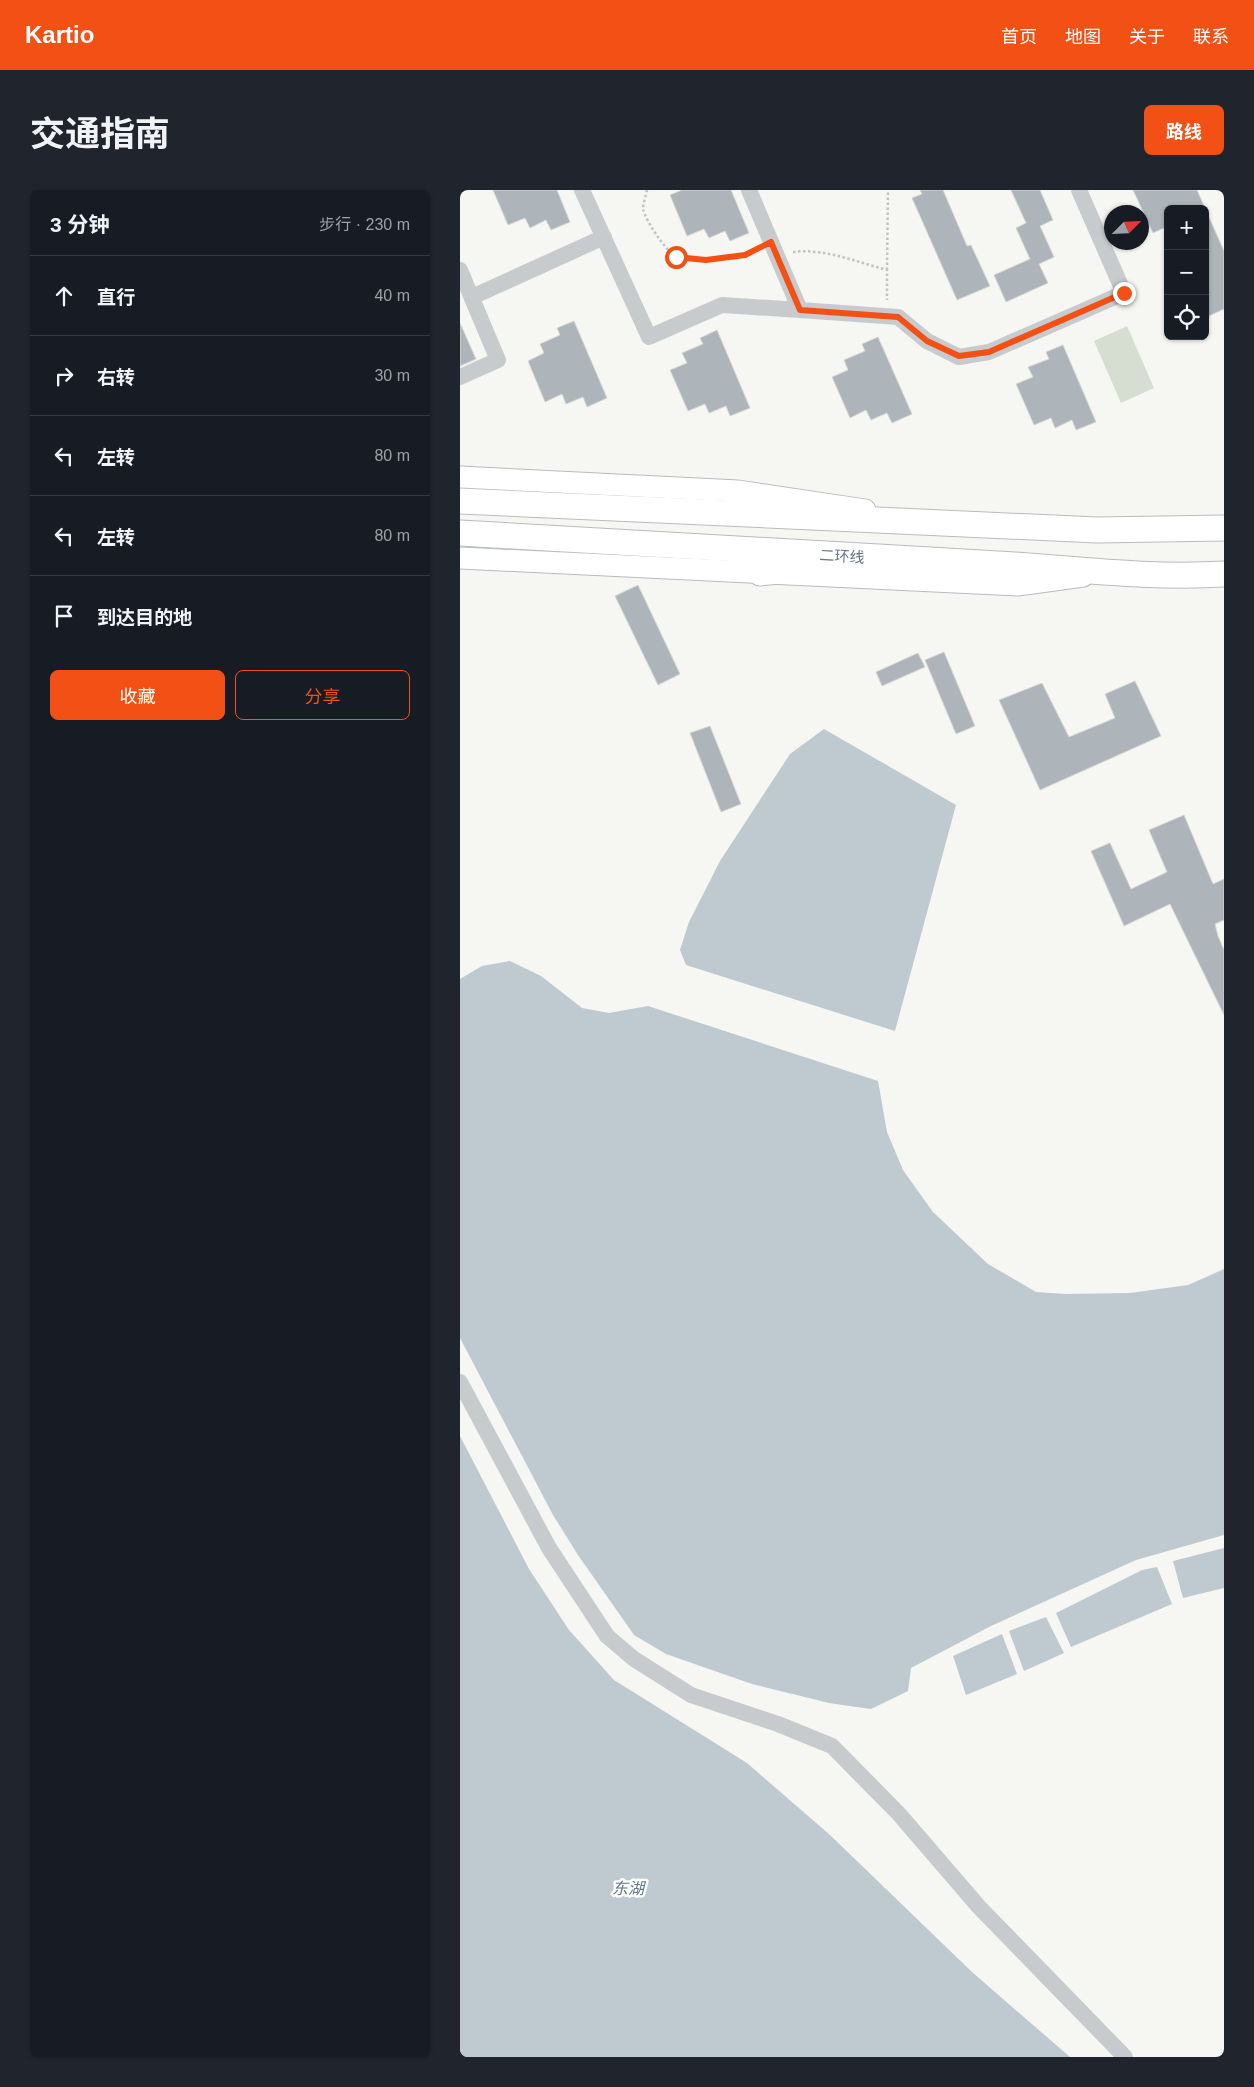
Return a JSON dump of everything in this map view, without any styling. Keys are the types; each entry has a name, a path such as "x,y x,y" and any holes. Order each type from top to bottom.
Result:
{"highway":[{"path":"460,501 1097,530 1224,528"},
{"name":"二环线","path":"460,533 902,560 983,563 1105,572 1196,576 1224,574"},
{"path":"760,574 902,560"},
{"path":"1196,576 1224,584"}],"main road":[{"path":"460,477 738,491 944,523"},
{"path":"460,558 1018,585 1031,585 1105,572"}],"street":[{"path":"582,190 649,337 722,305 898,317 927,341 959,356 989,352 1124,293 1079,190"},
{"path":"749,190 800,310"},
{"path":"472,297 604,237"},
{"path":"460,270 498,360 460,377"},
{"path":"460,1382 549,1548 607,1636 634,1659 691,1696 778,1724 832,1746 900,1814 979,1907 1125,2057"}],"path":[{"path":"648,190 644,210 658,238 676,257 706,260 774,249 834,255 887,270"},
{"path":"887,316 888,190"}],"shaded area":[{"path":"1127,326 1154,388 1121,403 1094,341"}],"water":[{"path":"824,729 956,805 895,1031 686,965 680,950 689,922 720,861 790,754"},
{"path":"510,961 541,976 582,1008 609,1013 648,1006 878,1081 887,1132 903,1170 933,1212 988,1264 1036,1292 1065,1294 1130,1293 1188,1285 1224,1269 1224,1535 1136,1560 991,1626 911,1668 908,1691 871,1709 829,1703 752,1684 666,1654 634,1635 578,1555 553,1515 460,1338 460,979 482,966"},
{"name":"东湖","path":"460,1436 529,1569 569,1630 614,1680 747,1763 830,1835 972,1972 1070,2057 460,2057"},
{"path":"1224,1548 1224,1588 1183,1598 1173,1561"},
{"path":"1157,1567 1172,1604 1071,1647 1056,1613 1142,1570"},
{"path":"1046,1617 1064,1653 1024,1671 1009,1631"},
{"path":"1002,1634 1017,1674 966,1695 953,1656"}],"building":[{"path":"493,190 557,190 570,222 551,230 546,220 530,228 525,218 508,225"},
{"path":"682,190 731,190 749,233 730,241 725,231 709,238 704,229 687,236 670,195"},
{"path":"920,190 943,190 967,246 971,245 990,286 957,300 912,198 922,194"},
{"path":"1011,190 1040,190 1053,220 1040,226 1054,257 1039,264 1048,283 1006,302 994,275 1030,259 1016,228 1026,223"},
{"path":"1133,190 1197,190 1204,205 1164,205 1164,228 1153,233 1149,224 1149,205 1140,205"},
{"path":"1209,217 1224,251 1224,309 1209,316"},
{"path":"574,321 607,398 587,407 583,397 566,404 562,394 545,402 528,361 544,353 540,344 560,335 557,328"},
{"path":"460,323 476,359 460,366"},
{"path":"717,330 750,408 730,416 726,406 709,413 705,404 688,411 670,370 687,363 682,353 703,344 700,338"},
{"path":"878,337 912,414 892,423 887,413 871,420 866,410 850,418 832,377 848,370 844,360 865,351 862,344"},
{"path":"1063,345 1096,422 1076,430 1072,420 1055,428 1051,418 1034,425 1016,384 1033,377 1028,367 1049,359 1046,352"},
{"path":"638,585 680,674 658,685 615,596"},
{"path":"944,652 975,726 956,734 925,660"},
{"path":"918,653 925,667 882,686 876,672"},
{"path":"1135,681 1161,736 1040,790 999,700 1042,683 1069,737 1115,718 1105,694"},
{"path":"710,726 741,804 721,812 690,733"},
{"path":"1184,815 1213,884 1224,879 1224,920 1215,924 1224,950 1224,1015 1170,904 1124,926 1091,851 1110,843 1131,889 1167,872 1149,830"}],"route":[{"path":"676,257 706,260 745,255 771,242 800,310 898,317 927,341 959,356 989,352 1124,293"}]}
